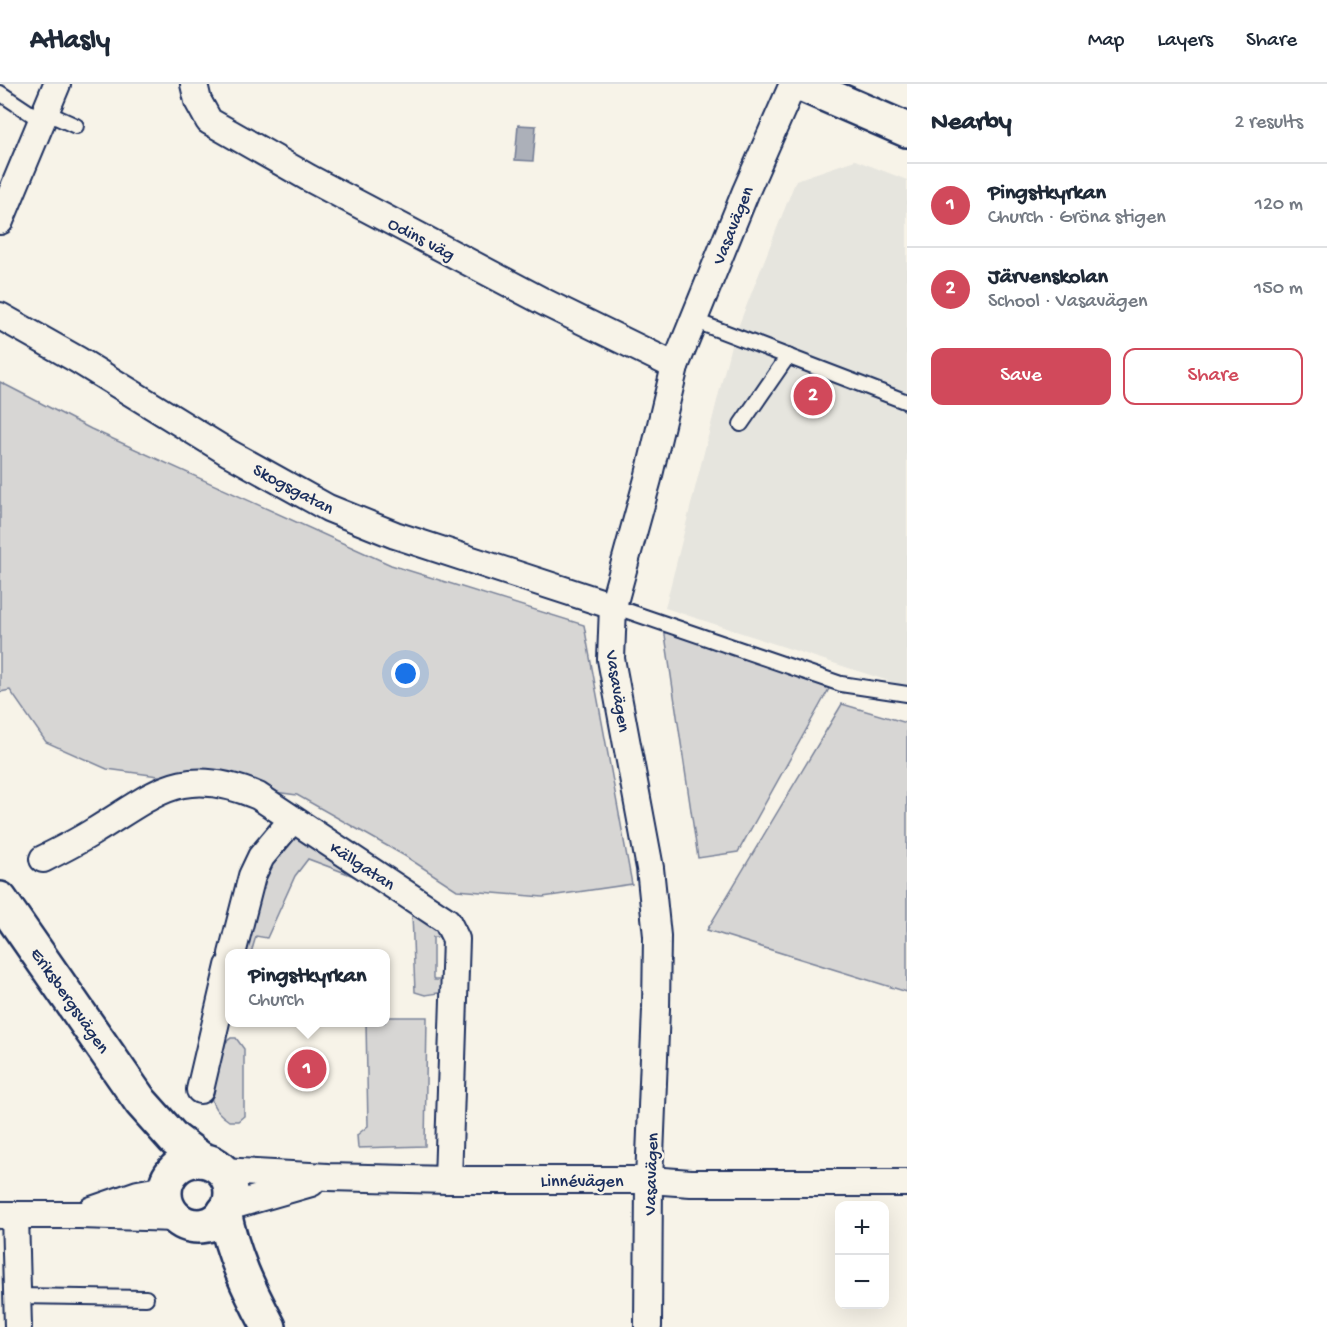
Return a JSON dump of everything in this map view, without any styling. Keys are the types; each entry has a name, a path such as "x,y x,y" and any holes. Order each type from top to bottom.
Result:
{"main road":[{"path":"801,84 907,130"},
{"name":"Eriksbergsvägen","path":"0,899 141,1102 174,1139 212,1166"},
{"name":"Eriksbergsvägen","path":"141,1102 161,1156 174,1203"},
{"path":"246,1284 174,1203 172,1173 180,1165 190,1161 212,1166 230,1186 226,1209 231,1242 246,1284 269,1327"},
{"path":"174,1203 203,1226 213,1222 226,1209"}],"street":[{"path":"0,221 7,186 44,116 57,84"},
{"name":"Odins väg","path":"194,84 198,101 209,121 309,178 548,304 675,366"},
{"name":"Vasavägen","path":"648,1327 649,1180 657,936 650,868 611,659 613,606 648,480 675,366 746,191 793,84"},
{"name":"Skogsgatan","path":"0,316 78,360 229,453 328,508 394,535 613,606"},
{"name":"Källgatan","path":"43,859 97,830 149,796 171,786 221,783 258,796 447,921 456,939 448,1180"},
{"path":"233,949 252,876 261,857 292,820"},
{"path":"200,1090 225,983"},
{"name":"Linnévägen","path":"212,1166 328,1178 649,1180 691,1183 907,1183"},
{"name":"Linnévägen","path":"226,1209 328,1178"},
{"path":"18,1327 8,1215 80,1215 174,1203"}],"lane":[{"path":"0,93 44,116 76,126"},
{"path":"693,320 907,402"},
{"path":"741,424 788,356"},
{"path":"613,606 841,684 907,694"},
{"path":"17,1296 146,1298"}],"shaded area":[{"path":"518,125 536,126 533,161 515,160"},
{"path":"855,160 907,180 907,687 665,608 731,345 796,180"},
{"path":"0,382 91,429 391,565 584,625 632,884 543,897 457,890 405,856 297,795 107,769 46,742 10,690 0,692"},
{"path":"664,628 830,687 738,852 698,858"},
{"path":"842,704 907,723 907,992 707,930"},
{"path":"303,836 417,903 444,937 433,937 433,978 434,980 446,980 445,992 425,995 415,992 412,913 359,878 308,859 295,876 267,938 256,936 252,949 241,949 256,883 286,838"},
{"path":"390,1017 427,1017 425,1146 358,1148 357,1135 368,1126 366,1027 390,1027"},
{"path":"231,1038 236,1038 244,1049 244,1116 238,1121 229,1121 214,1107 210,1087 216,1059 225,1043"}],"place":[{"name":"Järvenskolan","path":"813,396"},
{"name":"Pingstkyrkan","path":"307,1069"}]}
